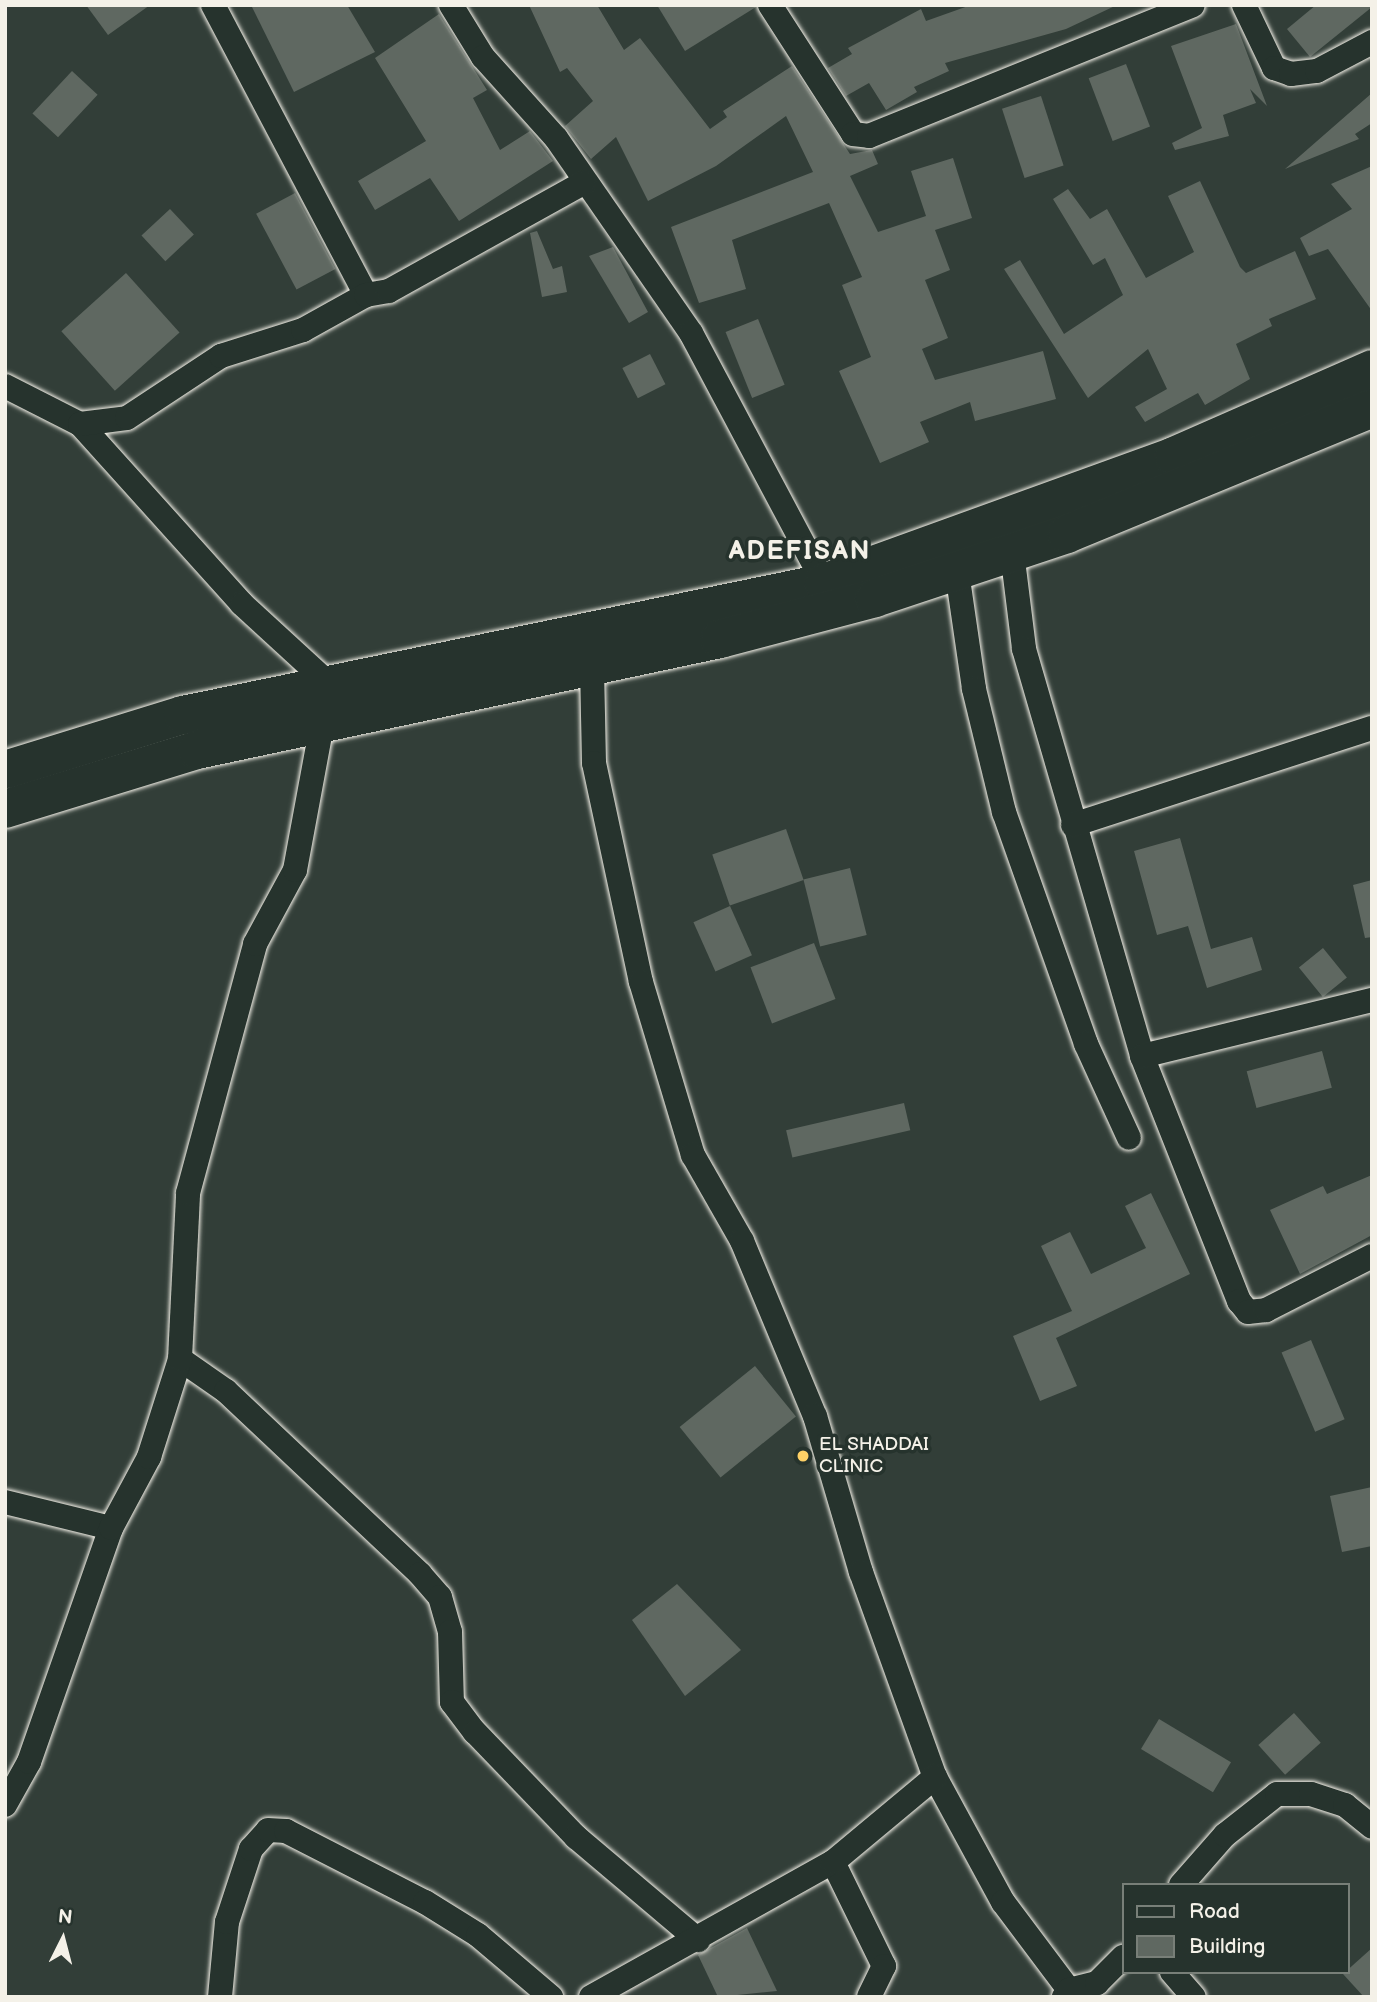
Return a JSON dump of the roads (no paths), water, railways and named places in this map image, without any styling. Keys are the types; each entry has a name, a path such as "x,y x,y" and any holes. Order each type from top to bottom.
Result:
{"main road":[{"path":"5,770 183,715 327,682 824,583 1174,456 1372,369"},
{"path":"5,809 197,750 592,667 806,617 957,572 1200,483 1372,408"}],"street":[{"path":"213,5 366,295"},
{"path":"451,5 483,57 556,138 583,183 691,333 824,583"},
{"path":"770,5 853,134 869,136 1193,5"},
{"path":"1244,5 1274,68 1291,74 1317,71 1372,42"},
{"path":"80,424 127,418 221,356 303,330 366,295 448,262 583,183"},
{"path":"5,386 80,424 242,604 327,682"},
{"path":"1012,552 1024,649 1142,1056 1173,1147 1248,1312 1266,1310 1372,1256"},
{"path":"957,572 974,689 1004,812 1086,1044 1129,1138"},
{"path":"592,667 594,763 664,1072 693,1154 742,1241 815,1416 857,1560 934,1777 1003,1902 1066,1994 1097,1983 1122,1958"},
{"path":"5,1805 29,1762 111,1528 149,1457 180,1359 188,1193 255,944 295,870 321,724"},
{"path":"1073,825 1372,728"},
{"path":"1142,1056 1372,1000"},
{"path":"180,1359 226,1391 420,1574 440,1597 450,1632 452,1702 475,1732 576,1837 698,1940"},
{"path":"5,1503 111,1528"},
{"path":"591,1997 698,1940 833,1862 934,1777"},
{"path":"1183,1883 1225,1835 1277,1794 1323,1797 1372,1827"},
{"path":"220,1997 227,1922 251,1849 268,1830 286,1831 425,1902 478,1935 551,1997"},
{"path":"833,1862 884,1966 869,1997"},
{"path":"1174,1974 1194,1997"}],"place":[{"name":"EL SHADDAI CLINIC","path":"803,1456"}],"district":[{"name":"ADEFISAN","path":"800,552"}]}
